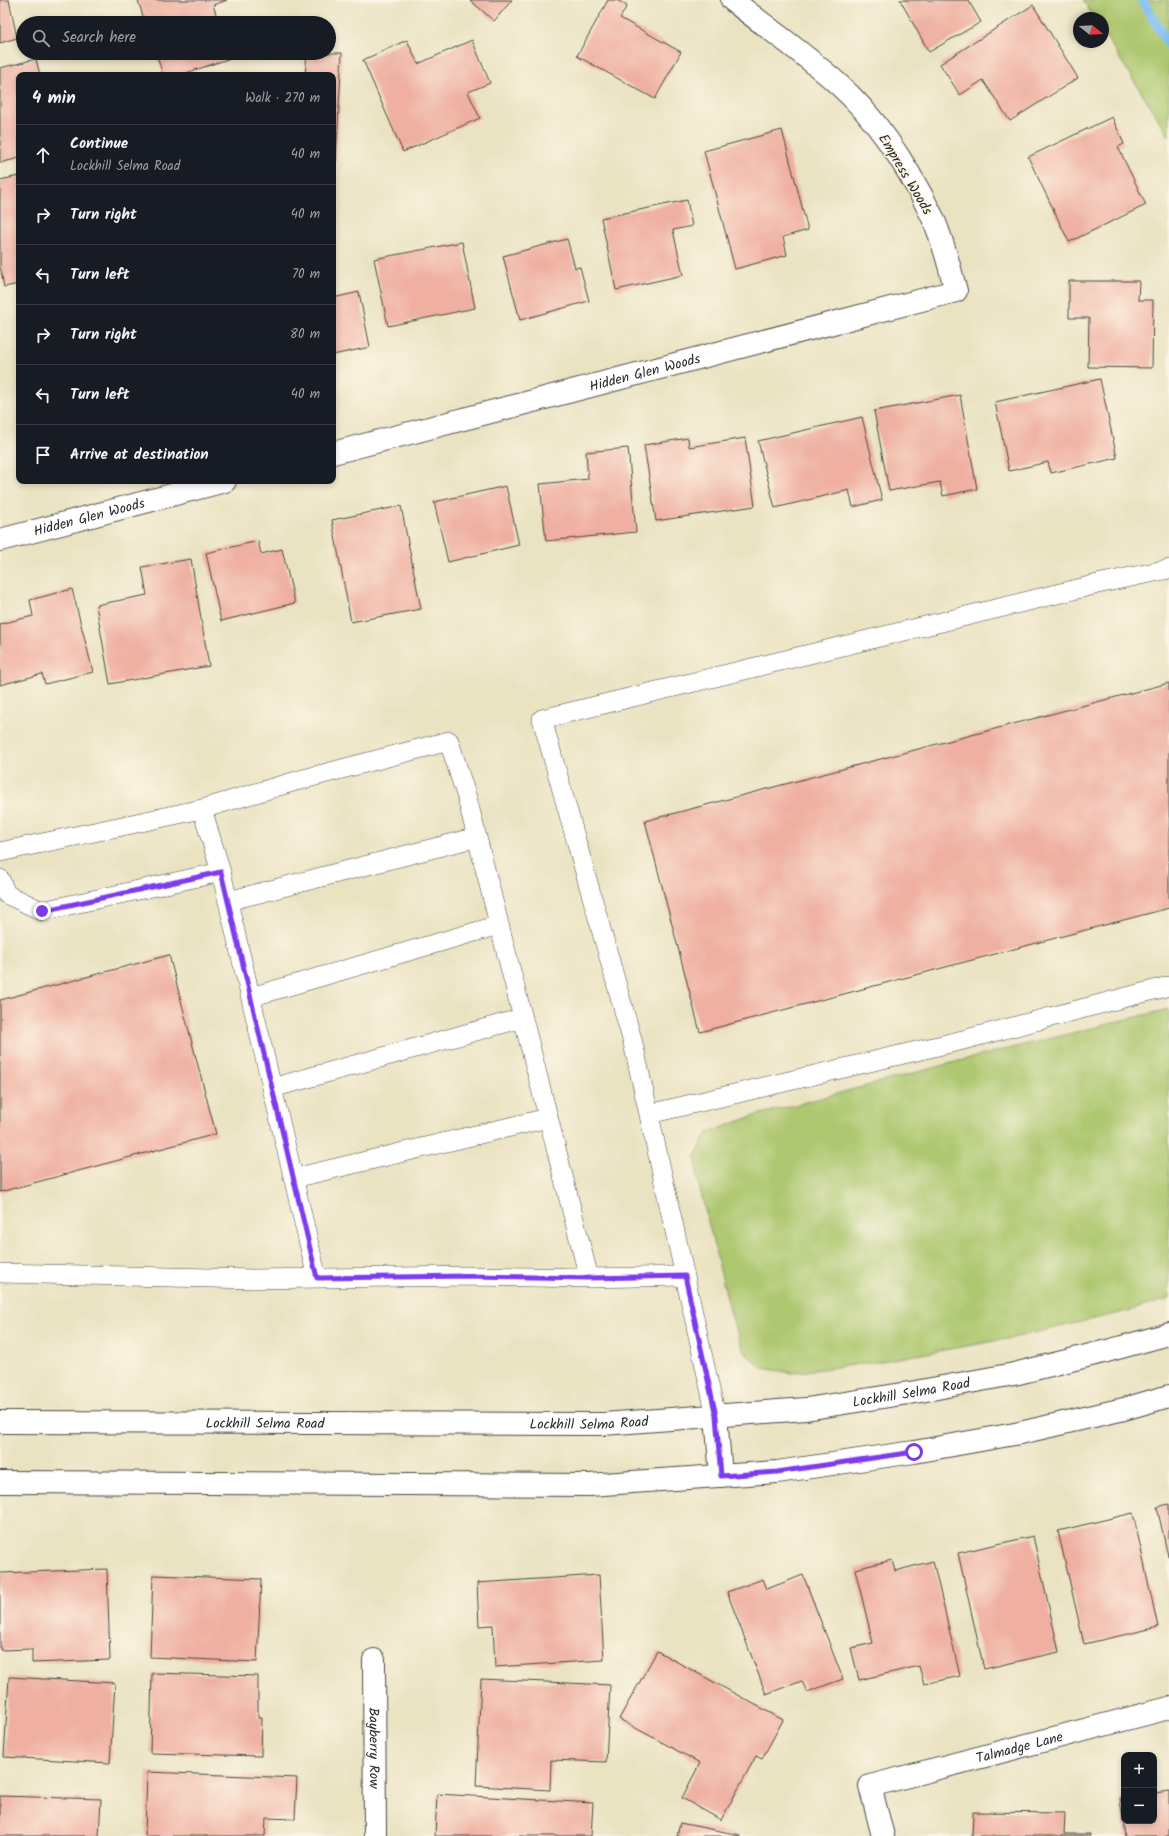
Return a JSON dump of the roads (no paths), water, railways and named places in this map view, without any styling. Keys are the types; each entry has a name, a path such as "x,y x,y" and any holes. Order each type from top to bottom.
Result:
{"main road":[{"name":"Empress Woods","path":"732,0 837,83 866,112 892,144 932,216 946,255 956,291"},
{"name":"Hidden Glen Woods","path":"336,452 956,291"},
{"name":"Hidden Glen Woods","path":"0,540 214,484"},
{"name":"Lockhill Selma Road","path":"0,1422 603,1424 716,1416 806,1409 916,1392 1014,1374 1169,1334"},
{"path":"0,1482 589,1485 777,1472 914,1452 1012,1435 1124,1409 1169,1396"},
{"path":"716,1416 721,1476"},
{"name":"Bayberry Row","path":"374,1660 375,1836"},
{"name":"Talmadge Lane","path":"883,1836 870,1786 1169,1708"}],"lane":[{"path":"716,1416 633,1043 542,719 1094,585 1169,569"},
{"path":"0,852 202,809 296,781 449,741 477,837 589,1278"},
{"path":"202,809 221,872 317,1278"},
{"path":"228,901 477,837"},
{"path":"0,879 6,894 42,911 221,872"},
{"path":"251,997 499,925"},
{"path":"649,1114 959,1041 1169,986"},
{"path":"272,1088 523,1018"},
{"path":"294,1178 548,1118"},
{"path":"0,1273 252,1279 470,1276 589,1278 685,1276"}],"waterway":[{"path":"1142,0 1169,45"}]}
